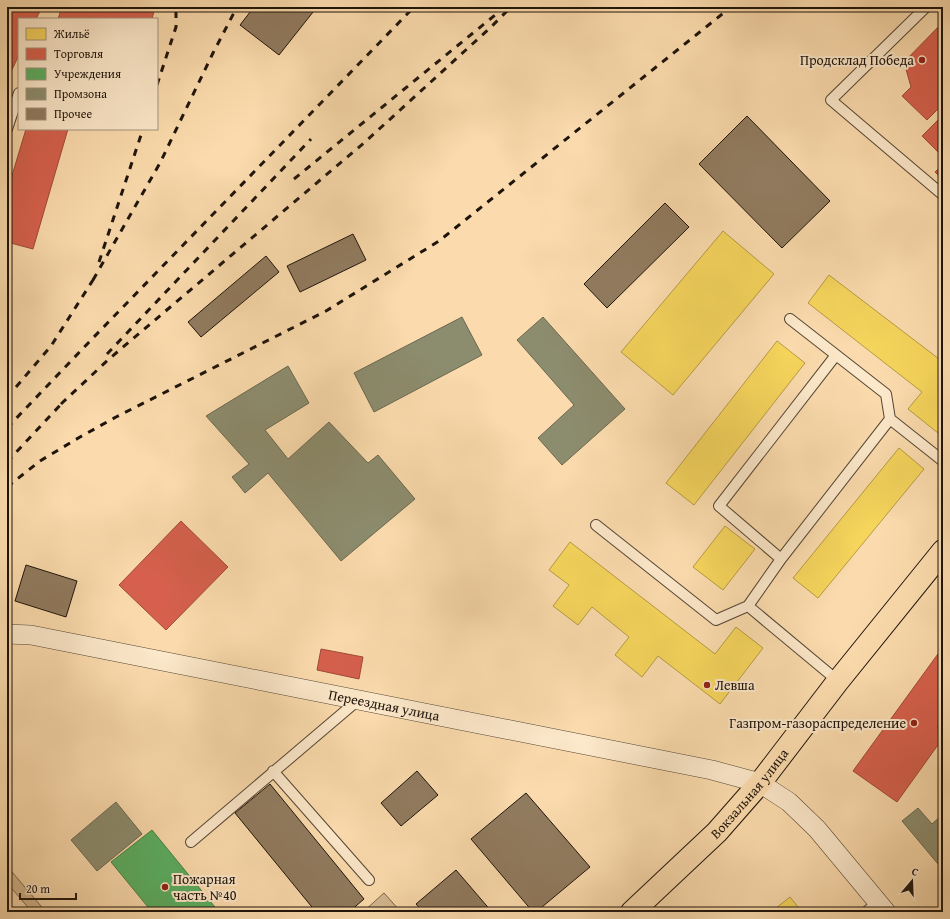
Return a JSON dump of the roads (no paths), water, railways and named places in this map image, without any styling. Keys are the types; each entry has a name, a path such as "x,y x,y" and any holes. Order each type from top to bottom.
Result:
{"main road":[{"name":"Вокзальная улица","path":"632,912 717,832 760,783 838,681 943,551"}],"street":[{"name":"Переездная улица","path":"7,634 32,635 357,701 712,770 760,783 789,802 817,829 877,908"}],"lane":[{"path":"926,7 831,100 943,195"},
{"path":"7,129 18,96"},
{"path":"790,319 886,394 890,420 943,461"},
{"path":"781,559 719,506 836,355"},
{"path":"596,525 716,620 748,606 781,559 890,420"},
{"path":"748,606 838,681"},
{"path":"191,842 357,701"},
{"path":"273,771 369,880"}],"railway":[{"path":"158,82 176,27 176,7"},
{"path":"93,280 160,163 237,7"},
{"path":"7,428 414,7"},
{"path":"61,404 109,359 365,142 511,7"},
{"path":"7,487 40,461 80,437 116,417 326,311 439,241 731,7"},
{"path":"294,179 500,11"},
{"path":"99,262 143,130"},
{"path":"107,354 311,139"},
{"path":"16,387 51,346 95,275"},
{"path":"7,462 64,401"}],"place":[{"name":"Продсклад Победа","path":"922,60"},
{"name":"Левша","path":"707,685"},
{"name":"Газпром-газораспределение","path":"914,723"},
{"name":"Пожарная часть №40","path":"165,887"}]}
